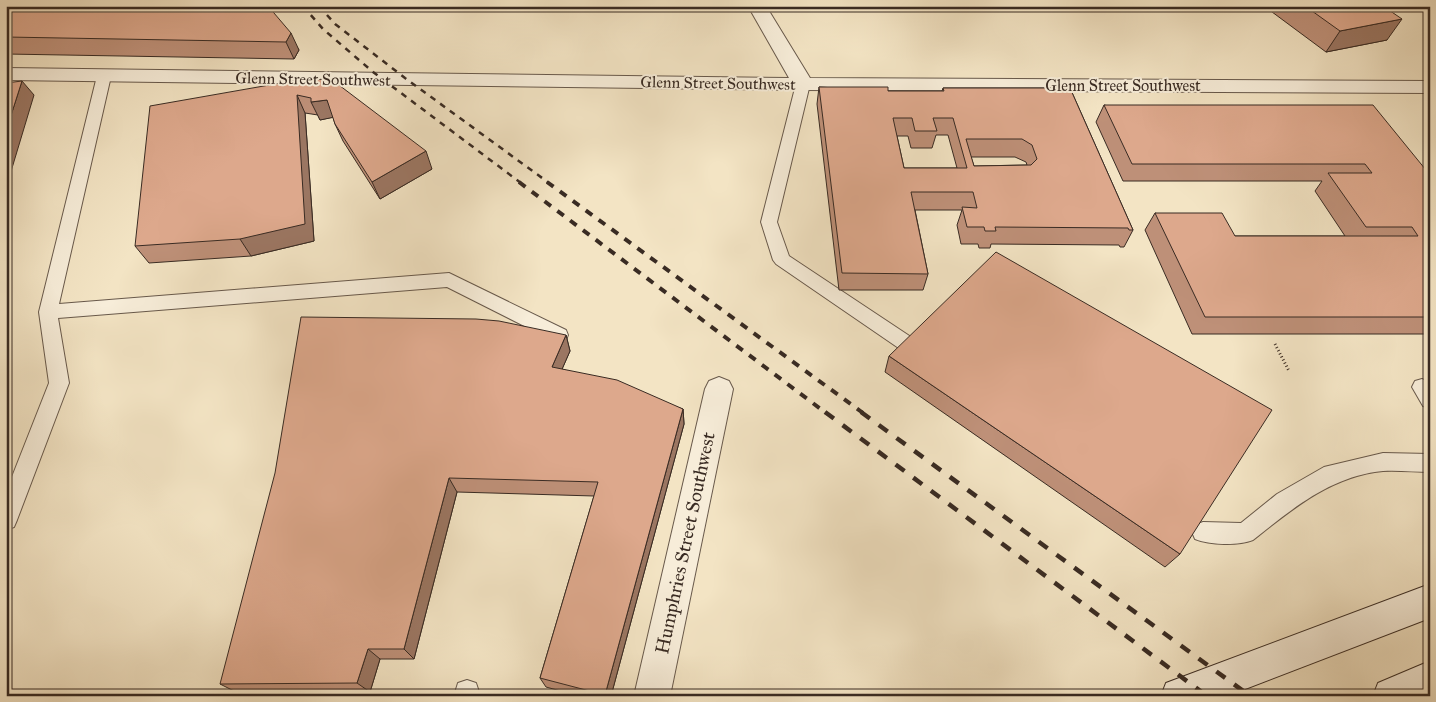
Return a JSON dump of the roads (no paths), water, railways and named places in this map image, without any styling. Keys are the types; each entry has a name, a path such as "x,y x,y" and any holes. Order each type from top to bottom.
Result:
{"street":[{"path":"757,6 803,84"},
{"name":"Glenn Street Southwest","path":"6,74 803,84 1430,87"},
{"name":"Humphries Street Southwest","path":"652,696 719,389"},
{"path":"1179,696 1430,601"},
{"path":"1391,696 1430,679"}],"lane":[{"path":"6,520 59,383 48,312 104,76"},
{"path":"803,84 769,222 782,260 907,344"},
{"path":"48,312 448,280 559,335"},
{"path":"1202,532 1245,533 1285,501 1331,474 1383,462 1430,463"}],"railway":[{"path":"303,6 323,29 373,72 521,183"},
{"path":"319,6 335,24 405,78 549,183"},
{"path":"519,182 826,413"},
{"path":"547,182 863,413"},
{"path":"825,412 1207,696"},
{"path":"861,412 1250,696"}]}
